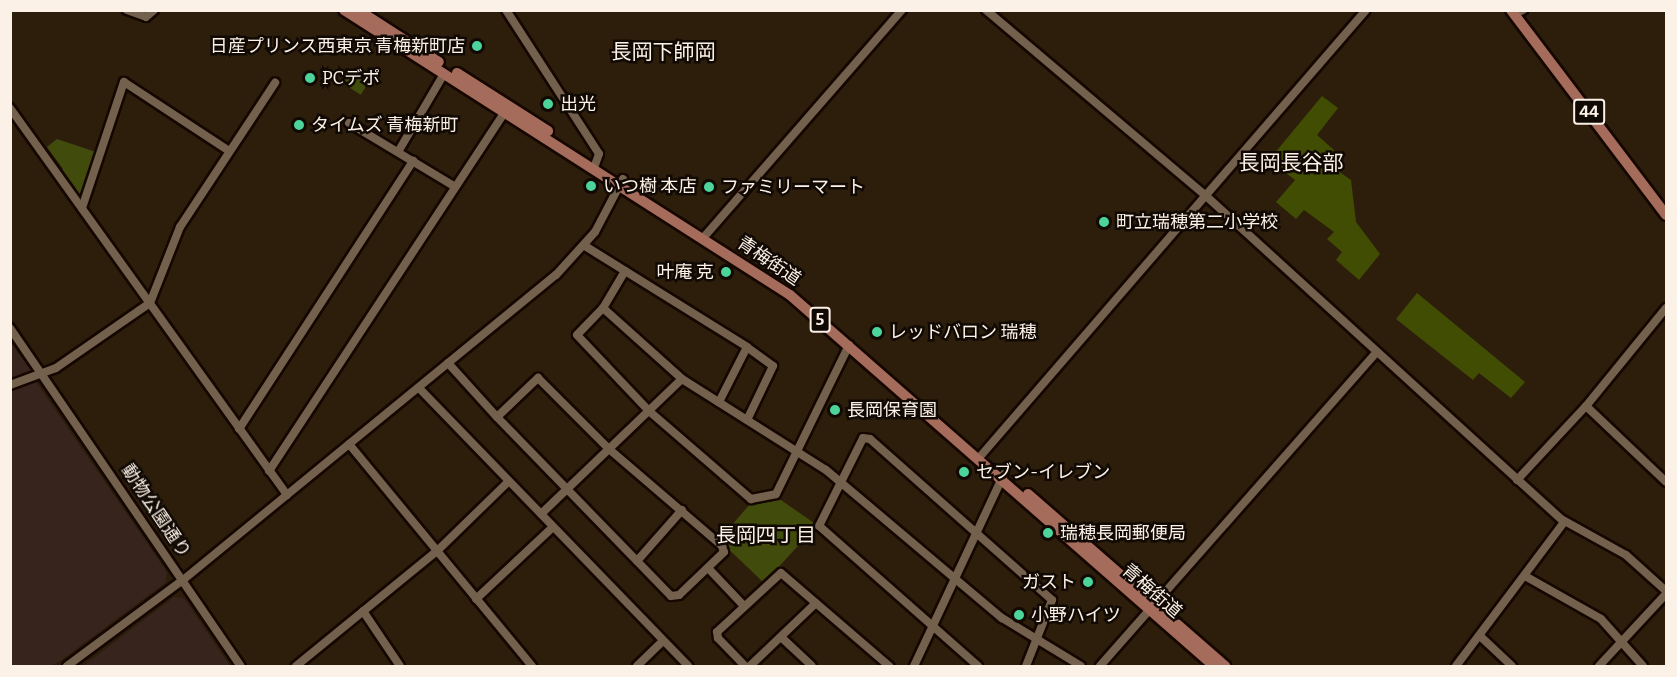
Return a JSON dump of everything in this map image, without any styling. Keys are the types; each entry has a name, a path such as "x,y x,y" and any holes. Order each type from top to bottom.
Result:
{"main road":[{"name":"青梅街道","path":"344,10 504,113 595,165"},
{"name":"青梅街道","path":"358,10 800,296 980,457"},
{"name":"44","path":"1516,12 1666,215"},
{"name":"青梅街道","path":"705,235 790,295 1003,477 1151,607 1214,666"},
{"name":"青梅街道","path":"1151,607 1225,666"}],"street":[{"path":"127,10 146,17 154,10"},
{"path":"506,10 599,154 595,165"},
{"path":"705,235 902,10"},
{"path":"986,10 1206,196 1564,522 1626,555 1666,593 1599,666"},
{"path":"980,457 1366,10"},
{"path":"398,152 444,74"},
{"path":"82,208 124,82 230,151"},
{"path":"10,385 45,374 150,303 180,227 275,84"},
{"path":"10,108 286,495"},
{"path":"269,471 504,113"},
{"path":"349,123 454,186"},
{"path":"239,429 413,161"},
{"path":"67,666 183,580 556,274 585,246 621,182"},
{"path":"585,246 747,347 773,366 747,420"},
{"path":"625,271 603,308 577,335 649,411 751,499 776,494 849,345"},
{"path":"603,308 682,379 840,481 1002,618 1081,666"},
{"path":"1517,480 1586,406 1666,308"},
{"name":"動物公園通り","path":"10,328 45,374 241,666"},
{"path":"719,402 747,347"},
{"path":"1100,666 1376,353"},
{"path":"448,363 497,417 569,487 637,561 675,597 724,552 722,546 682,510 609,449 538,378 497,417"},
{"path":"541,514 682,379"},
{"path":"419,388 688,666"},
{"path":"1586,406 1664,480"},
{"path":"978,666 821,530 820,522 860,440 866,437 1052,600 1026,666"},
{"path":"349,444 532,666"},
{"path":"914,666 1003,477"},
{"path":"296,666 437,551 509,482"},
{"path":"637,561 682,510"},
{"path":"1456,666 1564,522"},
{"path":"476,598 553,527"},
{"path":"708,568 744,606"},
{"path":"745,666 717,635 744,606 781,573 889,666"},
{"path":"1525,576 1601,619 1644,666"},
{"path":"750,666 816,603"},
{"path":"363,611 400,666"},
{"path":"1480,636 1512,666"},
{"path":"781,637 812,666"},
{"path":"637,666 663,641"}],"shaded area":[{"path":"10,342 32,371 30,375 10,381"},
{"path":"36,382 167,572 165,583 60,661 51,666 11,666 11,389"},
{"path":"174,597 184,598 230,666 83,666"}],"green space":[{"path":"349,72 368,84 361,95 342,83"},
{"path":"1322,96 1338,108 1317,135 1334,150 1328,164 1351,180 1356,222 1380,254 1359,280 1336,260 1342,252 1327,239 1334,232 1304,210 1296,219 1276,202 1295,180 1269,160"},
{"path":"57,139 99,153 83,199 60,171 63,169 47,147"},
{"path":"1417,293 1525,382 1511,398 1479,373 1473,380 1396,319"},
{"path":"778,498 817,525 764,583 719,540 750,504"}],"place":[{"name":"日産プリンス西東京 青梅新町店","path":"477,46"},
{"name":"PCデポ","path":"310,78"},
{"name":"出光","path":"548,104"},
{"name":"タイムズ 青梅新町","path":"299,125"},
{"name":"いつ樹 本店","path":"591,186"},
{"name":"ファミリーマート","path":"709,187"},
{"name":"町立瑞穂第二小学校","path":"1104,222"},
{"name":"叶庵 克","path":"726,272"},
{"name":"レッドバロン 瑞穂","path":"877,332"},
{"name":"長岡保育園","path":"835,410"},
{"name":"セブン-イレブン","path":"964,472"},
{"name":"瑞穂長岡郵便局","path":"1048,533"},
{"name":"ガスト","path":"1088,582"},
{"name":"小野ハイツ","path":"1019,615"}],"district":[{"name":"長岡下師岡","path":"663,52"},
{"name":"長岡長谷部","path":"1291,163"},
{"name":"長岡四丁目","path":"766,535"}]}
